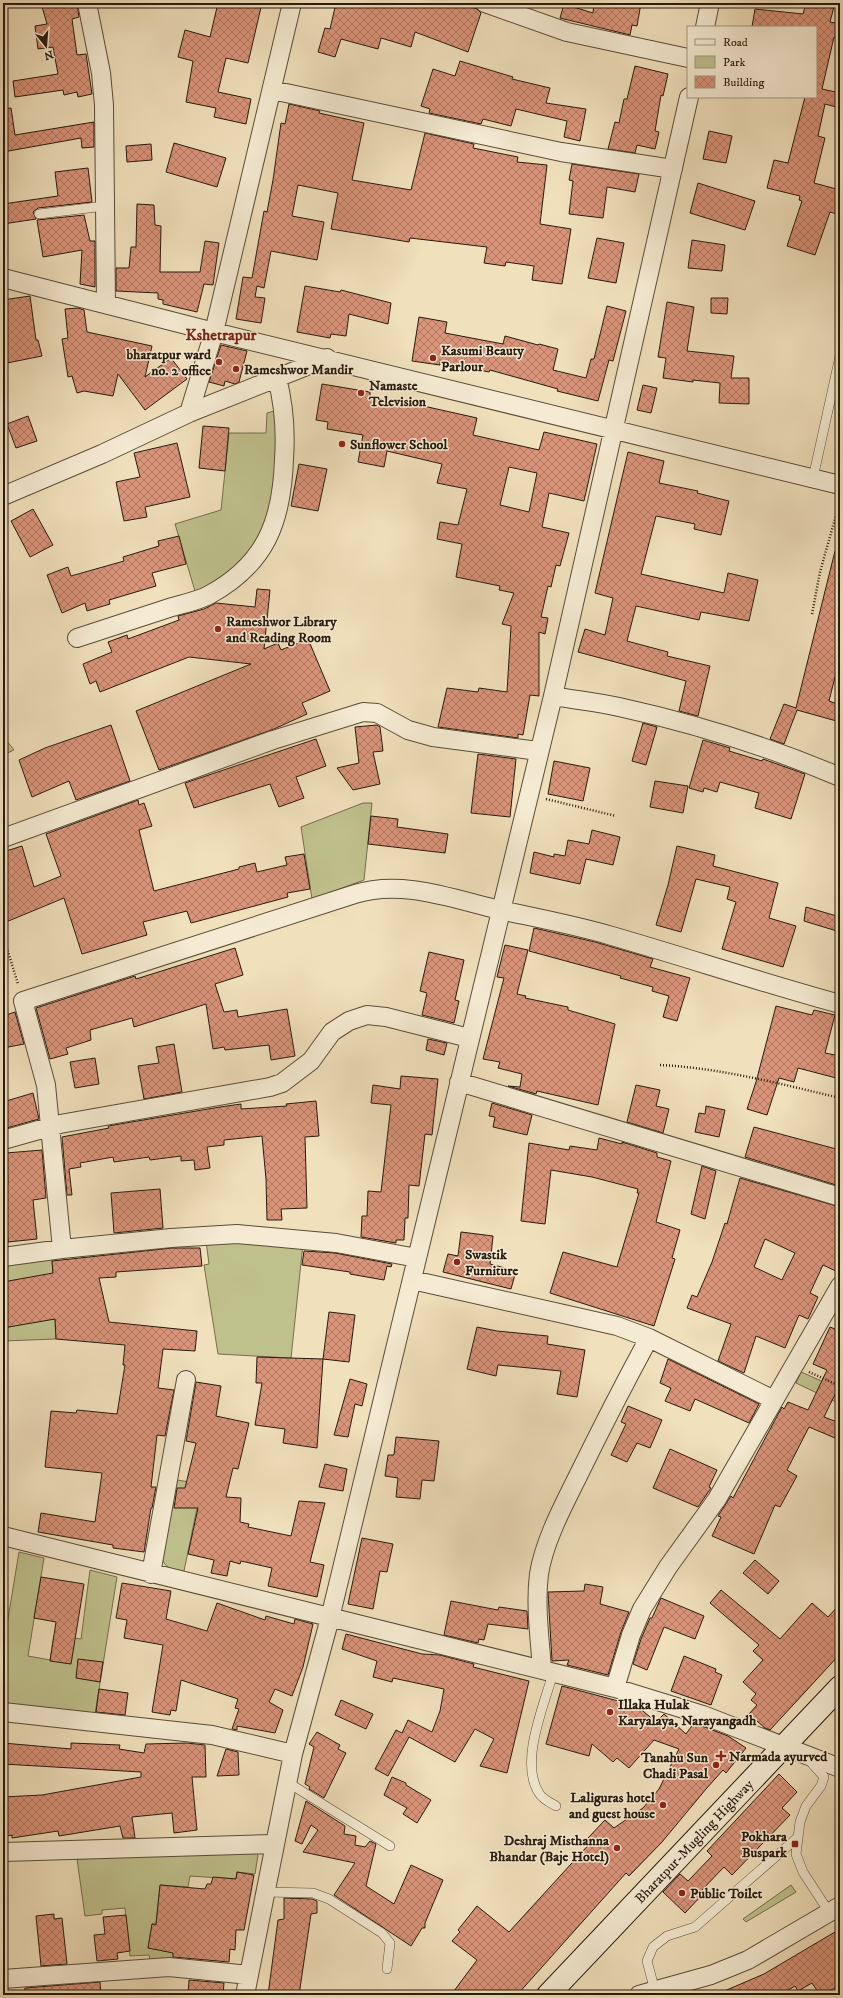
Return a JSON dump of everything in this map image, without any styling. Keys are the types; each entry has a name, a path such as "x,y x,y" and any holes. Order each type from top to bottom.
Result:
{"main road":[{"name":"Bharatpur-Mugling Highway","path":"548,1995 782,1746 840,1687"}],"street":[{"path":"87,3 101,73 104,105 106,304"},
{"path":"189,413 214,332 292,3"},
{"path":"485,3 567,32 687,58"},
{"path":"705,26 710,3"},
{"path":"272,90 561,152 673,169"},
{"path":"245,1995 293,1754 330,1618 538,751 553,696 615,429 689,98"},
{"path":"3,278 214,332 327,358 840,485"},
{"path":"3,496 102,454 189,413 327,358"},
{"path":"77,638 208,595 232,581 251,563 263,547 276,522 281,497 285,442 283,403 277,378"},
{"path":"553,696 618,707 678,722 795,758 840,777"},
{"path":"3,838 273,740 363,712 377,714 408,730 433,737 538,751"},
{"path":"62,1249 46,1085 23,1001 367,890 409,889 610,935 770,985 840,1004"},
{"path":"3,1140 60,1124 282,1084 311,1061 332,1032 349,1021 367,1015 386,1017 469,1038"},
{"path":"459,1082 840,1197"},
{"path":"3,1257 62,1249 171,1238 237,1234 336,1243 417,1258"},
{"path":"412,1280 617,1326 649,1338 774,1400"},
{"path":"615,1688 631,1635 642,1609 668,1567 717,1499 840,1286"},
{"path":"547,1672 537,1590 539,1572 544,1555 565,1502 607,1416 649,1338"},
{"path":"151,1574 186,1380"},
{"path":"3,1536 151,1574 615,1688 703,1715 840,1768"},
{"path":"3,1712 212,1735 293,1754"},
{"path":"3,1852 274,1844"},
{"path":"647,1993 711,1975 748,1960 835,1909"},
{"path":"3,1979 169,1967 249,1975"}],"lane":[{"path":"39,214 105,206"},
{"path":"813,478 840,356"},
{"path":"547,1672 530,1753 534,1784 540,1795 556,1806"},
{"path":"804,1755 824,1778 821,1786 806,1806 800,1822 796,1854 803,1872 835,1909"},
{"path":"287,1782 390,1846"},
{"path":"647,1993 647,1961 653,1947 667,1936 695,1927 797,1838"},
{"path":"266,1892 312,1893 329,1899 382,1933 390,1943 386,1969"}],"path":[{"path":"812,614 820,572 840,501"},
{"path":"528,795 616,816"},
{"path":"5,942 23,1001"},
{"path":"660,1065 684,1066 760,1079 840,1098"},
{"path":"794,1365 840,1386"}],"green space":[{"path":"278,410 279,431 271,516 244,561 209,587 195,591 175,524 221,510 229,433 266,433 267,413"},
{"path":"3,736 14,750 3,755"},
{"path":"363,803 372,803 364,880 312,899 301,827"},
{"path":"206,1241 303,1244 291,1358 218,1354 204,1265 209,1264"},
{"path":"52,1259 56,1339 3,1341 3,1264"},
{"path":"801,1372 840,1389 840,1404 796,1383"},
{"path":"171,1479 202,1484 184,1571 170,1568 165,1564 162,1557"},
{"path":"19,1552 44,1558 28,1656 50,1660 54,1635 81,1639 90,1570 117,1577 95,1714 3,1703 3,1649"},
{"path":"840,1830 840,1851 836,1840"},
{"path":"255,1852 258,1855 255,1874 237,1872 236,1879 190,1876 188,1887 160,1885 156,1923 152,1924 148,1948 166,1951 174,1935 173,1958 150,1960 149,1955 130,1956 125,1908 102,1910 102,1914 85,1916 77,1859"},
{"path":"791,1885 796,1892 746,1922 743,1919"}],"building":[{"path":"41,3 77,3 79,17 72,19 77,55 86,54 92,94 78,97 77,92 64,95 63,90 15,97 13,81 58,74 53,47 38,49 35,26 47,24"},
{"path":"218,3 262,3 248,63 226,58 218,92 251,99 246,124 214,117 216,108 186,102 193,61 178,57 185,30 210,37"},
{"path":"336,3 458,3 477,9 481,13 468,52 415,32 411,47 381,38 378,49 341,39 335,57 318,52 325,28 330,29"},
{"path":"594,3 641,3 637,26 632,25 630,35 560,18 564,4 593,13"},
{"path":"806,3 835,3 830,22 840,24 840,39 834,37 822,89 840,93 840,108 825,104 818,136 825,138 814,183 840,190 840,215 830,212 815,255 787,246 802,201 799,200 800,196 767,188 774,160 788,163 805,98 817,98 817,26 752,26 755,9 803,14"},
{"path":"460,61 513,77 512,79 550,88 546,103 586,109 580,141 564,137 567,121 516,109 511,126 483,119 481,124 429,113 430,109 421,106 433,69 455,76"},
{"path":"635,66 668,74 663,96 661,95 655,131 659,132 655,149 637,145 635,153 608,149 615,122 619,123 624,99 627,99"},
{"path":"289,104 320,111 319,113 364,123 352,180 411,190 425,133 474,144 473,148 518,157 517,162 547,165 540,224 571,229 562,284 532,280 534,266 506,262 505,266 484,263 487,247 410,238 409,242 331,229 338,193 298,185 292,216 324,222 317,260 271,251 264,288 257,286 255,297 265,298 261,323 236,319 243,277 252,278 264,211 267,212 273,180 281,123 285,124"},
{"path":"11,108 15,135 94,122 94,147 82,148 81,138 3,152 3,109"},
{"path":"709,131 732,136 726,163 703,159"},
{"path":"174,143 226,158 217,187 166,172"},
{"path":"151,144 152,160 127,162 126,146"},
{"path":"572,164 639,174 635,192 607,187 603,218 569,214 573,181 569,180"},
{"path":"88,168 92,202 38,208 33,212 36,219 3,224 3,204 58,196 55,172"},
{"path":"698,183 755,201 745,230 690,213"},
{"path":"137,204 154,205 155,225 161,226 160,272 200,272 205,241 219,243 213,285 204,284 197,312 163,304 163,300 158,299 158,293 116,291 116,268 129,268 131,247 136,247"},
{"path":"84,215 90,241 95,241 95,287 80,284 82,250 43,257 37,220"},
{"path":"597,238 624,243 616,283 588,278"},
{"path":"692,240 725,245 722,271 688,268"},
{"path":"305,286 340,292 341,290 391,303 388,324 349,314 346,336 331,334 330,338 297,332"},
{"path":"30,296 36,340 38,340 42,356 7,363 4,347 6,346 3,325 3,300"},
{"path":"711,298 728,298 727,314 711,313"},
{"path":"667,302 694,307 687,351 734,356 731,378 749,378 749,404 719,403 720,383 693,380 693,382 663,378 666,358 658,357"},
{"path":"607,306 626,311 613,361 609,360 598,401 557,391 558,389 490,370 489,372 440,362 440,365 412,361 419,317 447,322 445,333 503,344 505,336 558,349 553,370 586,378 591,359 594,359"},
{"path":"78,308 84,310 87,332 152,346 145,377 171,358 187,379 145,410 118,374 113,396 84,391 77,393 72,376 68,377 62,339 68,338 65,309"},
{"path":"221,345 247,351 239,382 235,384 225,381 224,386 209,382"},
{"path":"322,384 370,392 370,397 419,405 477,418 473,435 539,450 544,432 597,444 584,501 549,493 542,527 569,533 560,566 556,565 551,587 548,586 541,617 548,618 545,634 539,632 539,696 530,695 523,735 518,734 518,738 438,727 447,688 478,692 479,688 507,692 511,626 502,624 514,593 499,590 500,586 456,577 462,544 437,539 440,522 458,525 467,489 437,483 442,464 387,451 384,467 358,462 363,435 327,429 328,422 316,420","holes":["509,467 537,473 529,512 500,505"]},
{"path":"643,385 657,388 651,413 637,410"},
{"path":"28,416 37,441 16,448 7,424"},
{"path":"203,426 229,428 225,471 199,468"},
{"path":"177,443 190,497 145,507 147,517 124,521 116,482 140,477 134,453"},
{"path":"628,452 664,461 659,483 698,491 697,493 729,501 721,535 694,529 695,524 656,516 641,574 724,593 728,573 758,580 749,621 701,612 699,620 636,606 627,641 668,652 667,656 710,666 698,716 679,711 686,681 578,652 585,629 605,635 613,598 595,593"},
{"path":"299,464 327,469 318,511 291,506"},
{"path":"33,509 53,545 30,557 11,521"},
{"path":"179,536 186,564 152,573 156,586 109,600 110,604 87,611 85,603 62,613 47,575 68,567 71,576 124,561 123,557 159,546 158,541"},
{"path":"835,551 840,551 840,657 829,701 840,705 840,722 797,710 784,744 770,739 784,704 796,708"},
{"path":"257,589 270,590 264,649 278,643 281,650 308,639 330,691 302,703 307,714 274,729 159,770 136,711 251,664 189,657 100,692 96,681 90,684 83,664 112,652 108,642 127,635 128,639 179,620 178,616 204,609 216,603 255,607"},
{"path":"643,723 657,727 646,765 632,761"},
{"path":"111,725 130,781 76,800 69,781 32,797 19,760 45,748"},
{"path":"377,725 380,727 383,751 373,752 380,784 353,790 337,768 359,763 355,727"},
{"path":"316,739 326,766 296,777 304,798 279,807 270,784 194,808 185,783"},
{"path":"703,740 730,748 729,751 762,761 763,759 805,774 791,819 755,808 759,793 720,782 717,792 704,788 703,792 689,788"},
{"path":"478,754 516,759 510,817 471,813"},
{"path":"554,761 590,768 583,801 548,794"},
{"path":"655,781 688,786 683,813 650,807"},
{"path":"138,800 139,805 144,803 152,826 139,830 154,891 239,869 239,867 255,863 257,872 287,865 285,857 304,854 310,889 287,893 288,897 191,923 187,911 143,922 147,935 82,954 64,898 6,922 3,915 3,852 22,846 34,887 61,876 46,834"},
{"path":"371,816 398,819 397,827 448,834 445,853 368,844"},
{"path":"592,830 620,837 613,865 586,859 580,884 530,873 534,852 554,857 554,854 565,856 568,840 589,844"},
{"path":"677,846 715,855 713,866 778,883 769,918 796,926 783,967 722,949 736,902 727,899 730,887 696,879 681,932 656,925 668,885"},
{"path":"806,907 840,917 840,932 804,921"},
{"path":"534,928 595,942 653,959 650,967 690,978 677,1021 663,1017 669,996 652,991 653,987 620,978 621,976 529,951"},
{"path":"505,945 528,950 517,994 526,996 525,998 568,1007 568,1010 615,1024 598,1105 537,1091 536,1094 508,1086 520,1087 522,1074 498,1068 500,1062 483,1059 504,978 497,977"},
{"path":"235,948 243,975 215,984 224,1012 237,1010 238,1017 287,1009 295,1056 271,1060 269,1045 225,1050 224,1047 213,1049 206,1004 134,1027 132,1018 90,1030 91,1040 66,1048 68,1054 50,1059 36,1008 135,976 136,979"},
{"path":"429,952 464,960 455,1000 459,1001 454,1023 422,1015 427,993 420,991"},
{"path":"776,1006 812,1015 814,1010 835,1015 825,1053 840,1056 840,1079 798,1068 794,1082 779,1078 767,1115 747,1109 756,1082"},
{"path":"15,1012 24,1044 3,1048 3,1016"},
{"path":"428,1039 447,1043 444,1055 426,1050"},
{"path":"174,1044 182,1092 144,1099 138,1066 159,1063 156,1047"},
{"path":"95,1058 99,1084 75,1088 70,1062"},
{"path":"401,1076 438,1079 432,1135 425,1134 419,1186 409,1185 408,1218 405,1218 404,1240 396,1240 396,1243 361,1237 362,1216 367,1216 368,1191 381,1192 391,1105 371,1103 373,1085 400,1089"},
{"path":"636,1085 660,1090 656,1106 669,1109 663,1133 627,1122"},
{"path":"33,1093 39,1119 3,1129 3,1102"},
{"path":"316,1101 319,1136 305,1137 307,1208 281,1209 282,1220 267,1220 266,1179 262,1136 224,1140 224,1145 207,1147 210,1168 195,1170 194,1160 181,1161 181,1156 150,1160 149,1157 114,1162 113,1157 80,1163 81,1167 69,1169 72,1195 67,1195 62,1137 109,1128 108,1126 241,1104 241,1109 287,1106 286,1104"},
{"path":"492,1103 532,1115 527,1135 493,1127 495,1117 489,1116"},
{"path":"706,1106 725,1110 719,1137 695,1132 699,1113 705,1114"},
{"path":"754,1127 840,1150 840,1171 836,1185 745,1157"},
{"path":"599,1138 622,1144 622,1142 657,1153 657,1157 671,1161 656,1222 680,1230 672,1258 675,1259 654,1326 550,1293 563,1252 617,1267 639,1193 637,1193 638,1189 592,1177 551,1170 545,1224 521,1221 529,1143 569,1150 570,1146 597,1150"},
{"path":"42,1150 46,1198 33,1200 37,1239 8,1242 5,1183 8,1183 6,1153"},
{"path":"702,1166 716,1171 705,1219 691,1214"},
{"path":"740,1178 840,1207 840,1273 823,1265 810,1293 818,1297 808,1319 799,1315 785,1348 756,1336 744,1373 718,1361 731,1324 687,1308 692,1295 697,1297 712,1262 725,1223 727,1224","holes":["765,1239 795,1253 782,1280 754,1267"]},
{"path":"160,1189 163,1228 114,1233 111,1193"},
{"path":"461,1232 493,1236 490,1264 516,1271 511,1289 443,1272 448,1254 458,1256"},
{"path":"172,1248 200,1248 202,1266 116,1272 116,1277 99,1278 109,1322 197,1331 195,1351 163,1349 158,1388 174,1390 165,1436 157,1435 151,1487 156,1487 144,1552 113,1548 113,1545 38,1532 41,1513 95,1522 102,1473 45,1467 51,1411 76,1413 77,1410 117,1414 125,1365 123,1365 125,1345 56,1339 55,1319 3,1328 3,1282 53,1273 52,1261"},
{"path":"304,1251 335,1253 392,1264 391,1267 387,1266 384,1280 350,1274 350,1272 302,1265"},
{"path":"329,1312 355,1315 349,1362 323,1359"},
{"path":"477,1327 497,1331 548,1336 547,1344 585,1350 577,1397 557,1394 561,1371 498,1365 496,1376 467,1369"},
{"path":"830,1327 840,1331 840,1384 824,1417 840,1423 835,1438 809,1427 787,1470 797,1476 780,1507 775,1505 754,1554 712,1536 721,1517 718,1516 731,1496 733,1498 782,1407 784,1409 788,1402 808,1410 827,1370 813,1364"},
{"path":"257,1357 323,1359 317,1448 283,1443 285,1429 255,1425 262,1383 256,1383"},
{"path":"668,1359 759,1404 749,1423 695,1399 690,1411 665,1401 671,1388 660,1383"},
{"path":"350,1379 367,1384 362,1406 355,1404 348,1437 334,1435"},
{"path":"196,1382 221,1386 216,1416 249,1423 238,1469 233,1468 226,1497 241,1498 240,1522 249,1524 248,1527 291,1536 299,1501 325,1503 310,1562 324,1565 317,1597 268,1586 272,1568 241,1561 240,1564 230,1561 227,1576 211,1573 214,1560 188,1554 198,1508 174,1508 177,1488 185,1488 196,1443 186,1441"},
{"path":"628,1406 662,1420 650,1448 637,1443 627,1462 611,1455 626,1424 621,1422"},
{"path":"396,1437 439,1441 434,1481 422,1480 420,1499 396,1497 398,1478 385,1476 388,1455 394,1455"},
{"path":"670,1449 717,1470 709,1487 711,1488 698,1507 653,1488"},
{"path":"325,1464 347,1469 343,1491 319,1487"},
{"path":"362,1538 393,1544 387,1572 380,1571 373,1609 348,1604"},
{"path":"755,1560 779,1581 768,1594 743,1573"},
{"path":"41,1577 84,1584 71,1664 50,1661 56,1622 34,1618"},
{"path":"122,1583 171,1591 166,1619 207,1631 217,1603 265,1620 266,1616 294,1624 295,1619 313,1624 303,1667 292,1696 275,1689 269,1702 283,1710 275,1733 237,1726 237,1730 232,1729 239,1709 235,1708 238,1699 181,1680 176,1711 171,1710 170,1715 152,1712 163,1645 124,1638 127,1620 116,1618"},
{"path":"585,1584 603,1587 600,1604 629,1612 621,1632 608,1675 567,1665 569,1660 552,1661 548,1592 584,1591"},
{"path":"721,1590 780,1639 812,1603 828,1617 840,1604 840,1654 770,1730 765,1728 749,1714 757,1705 751,1700 756,1694 743,1682 763,1660 753,1651 759,1645 710,1603"},
{"path":"661,1598 704,1616 695,1639 664,1627 647,1670 633,1664 641,1639"},
{"path":"451,1601 498,1610 499,1607 527,1611 528,1629 488,1624 484,1640 479,1639 478,1643 444,1635"},
{"path":"346,1634 422,1654 440,1655 474,1664 473,1667 529,1681 507,1773 480,1766 494,1739 475,1729 455,1762 409,1737 388,1776 375,1769 396,1730 402,1733 408,1720 432,1732 440,1711 444,1689 393,1678 392,1682 373,1677 377,1661 342,1649"},
{"path":"684,1656 716,1669 715,1672 722,1675 711,1705 671,1691"},
{"path":"78,1659 103,1662 100,1682 76,1678"},
{"path":"562,1686 637,1706 656,1722 664,1714 686,1734 694,1723 697,1724 728,1736 746,1748 726,1773 723,1770 706,1789 662,1842 629,1876 626,1873 517,1995 451,1995 477,1960 452,1941 460,1932 458,1930 477,1906 509,1932 592,1841 588,1838 605,1820 614,1828 643,1808 659,1789 679,1749 654,1740 629,1768 617,1758 613,1762 592,1744 589,1756 546,1744"},
{"path":"99,1689 128,1693 125,1715 96,1712"},
{"path":"341,1700 373,1714 366,1729 335,1715"},
{"path":"317,1732 340,1745 338,1749 346,1753 324,1798 309,1789 310,1787 305,1784 314,1747 309,1744"},
{"path":"3,1743 71,1749 71,1743 120,1745 119,1749 144,1753 146,1744 187,1743 205,1745 206,1777 192,1777 197,1830 174,1833 172,1813 132,1817 135,1838 123,1838 120,1826 59,1836 58,1831 12,1838 12,1835 3,1837 3,1797 42,1795 141,1777 141,1772 3,1764"},
{"path":"226,1749 238,1752 239,1775 217,1776"},
{"path":"779,1774 797,1792 782,1808 790,1815 732,1875 724,1867 700,1892 702,1895 685,1913 663,1892 680,1874 688,1881 712,1856 707,1851"},
{"path":"392,1777 406,1783 406,1785 431,1800 417,1823 403,1814 407,1808 384,1795"},
{"path":"306,1801 345,1826 344,1834 356,1836 355,1845 365,1847 370,1841 376,1844 366,1886 394,1904 411,1865 443,1880 425,1923 425,1928 422,1928 411,1946 334,1895 355,1863 303,1852 318,1830 311,1825 302,1844 295,1841"},
{"path":"237,1872 254,1875 244,1930 236,1930 235,1950 230,1949 229,1962 173,1957 173,1953 148,1948 152,1924 156,1925 160,1885 205,1889 207,1884 211,1884 213,1877 236,1879"},
{"path":"284,1898 312,1899 317,1901 317,1913 311,1914 299,1995 268,1995 278,1920 284,1919"},
{"path":"54,1914 54,1919 62,1918 67,1964 41,1966 36,1916"},
{"path":"126,1915 130,1951 117,1953 118,1959 97,1961 94,1935 105,1934 103,1917"},
{"path":"840,1929 840,1985 822,1995 820,1995 812,1983 798,1991 795,1986 780,1995 715,1995 764,1974"},
{"path":"189,1980 224,1983 223,1995 188,1995"},
{"path":"100,1982 101,1995 24,1995 25,1988"}],"place":[{"name":"Kasumi Beauty Parlour","path":"433,358"},
{"name":"bharatpur ward no. 2 office","path":"219,362"},
{"name":"Rameshwor Mandir","path":"236,369"},
{"name":"Namaste Television","path":"361,393"},
{"name":"Sunflower School","path":"342,444"},
{"name":"Rameshwor Library and Reading Room","path":"218,629"},
{"name":"Swastik Furniture","path":"457,1262"},
{"name":"Illaka Hulak Karyalaya, Narayangadh","path":"610,1712"},
{"name":"Narmada ayurved","path":"721,1756"},
{"name":"Tanahu Sun Chadi Pasal","path":"716,1765"},
{"name":"Laliguras hotel and guest house","path":"663,1805"},
{"name":"Pokhara Buspark","path":"795,1844"},
{"name":"Deshraj Misthanna Bhandar (Baje Hotel)","path":"617,1848"},
{"name":"Public Toilet","path":"682,1893"}],"district":[{"name":"Kshetrapur","path":"221,334"}]}
